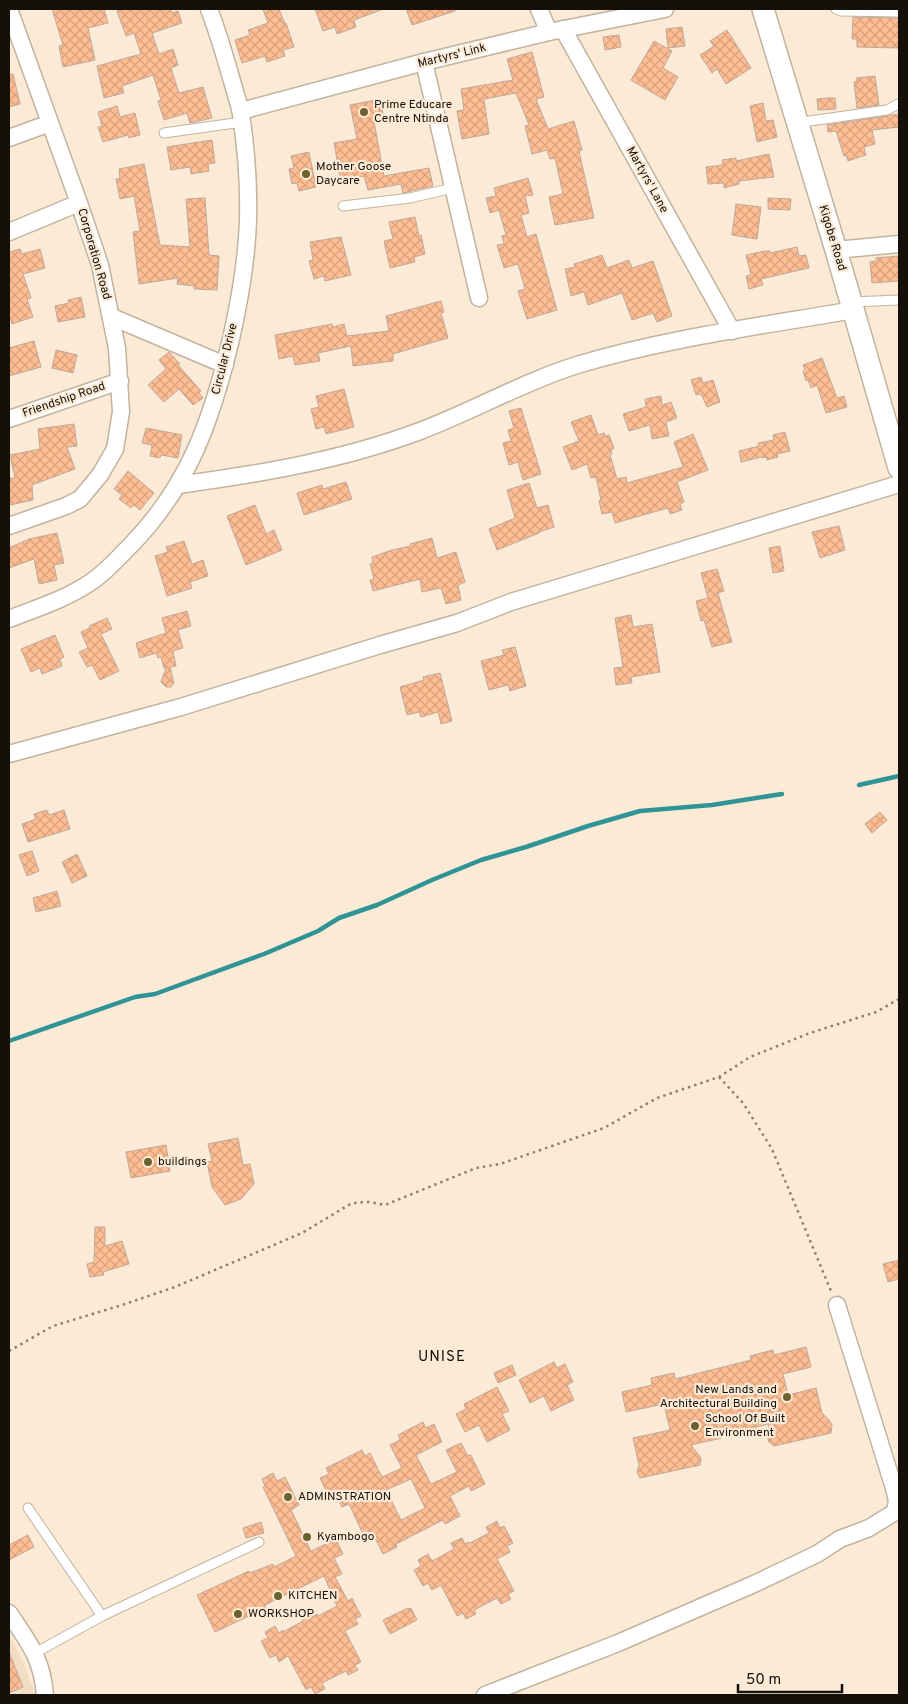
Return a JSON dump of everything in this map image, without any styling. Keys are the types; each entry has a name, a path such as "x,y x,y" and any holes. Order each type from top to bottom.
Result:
{"street":[{"name":"Corporation Road","path":"9,9 100,266 112,316 117,348 121,412 115,449 100,476 80,499 66,506 9,526"},
{"name":"Circular Drive","path":"9,619 64,598 93,581 109,568 146,530 178,485 198,448 212,411 225,365 240,298 248,219 247,167 241,117 218,31 209,9"},
{"name":"Martyrs' Lane","path":"539,9 556,31 732,332"},
{"name":"Martyrs' Link","path":"241,117 424,62 556,31 665,9"},
{"name":"Kigobe Road","path":"762,9 836,250 899,468"},
{"path":"424,62 479,298"},
{"path":"9,138 50,123"},
{"path":"9,232 79,203"},
{"path":"836,250 899,244"},
{"path":"178,485 234,478 327,460 421,430 480,404 576,366 659,344 732,332 852,306"},
{"path":"112,316 225,365"},
{"name":"Friendship Road","path":"9,419 120,381"},
{"path":"9,754 181,707 380,645 458,623 511,602 899,484"},
{"path":"485,1695 618,1643 754,1584 817,1554 840,1539 870,1528 895,1512 897,1486 837,1305"},
{"path":"9,1614 35,1653 43,1678 45,1695"}],"lane":[{"path":"836,9 841,11 899,12"},
{"path":"796,123 887,110 898,104"},
{"path":"164,133 241,117"},
{"path":"343,206 410,198 453,188"},
{"path":"852,306 899,300"},
{"path":"28,1508 102,1616"},
{"path":"35,1653 102,1616 259,1542"}],"path":[{"path":"9,1351 53,1326 122,1306 175,1287 302,1232 352,1203 370,1202 385,1205 476,1168 500,1164 604,1128 657,1098 719,1077 750,1056 810,1033 876,1012 899,1000"},
{"path":"719,1077 743,1103 772,1149 837,1305"}],"shaded area":[{"path":"9,1635 20,1655 36,1695 9,1695"}],"building":[{"path":"52,9 104,9 108,23 88,28 95,60 63,67 59,46 63,45"},
{"path":"125,9 171,9 172,13 178,11 182,23 152,33 159,54 173,49 178,65 171,68 179,93 203,87 212,118 190,123 187,113 164,120 158,101 161,100 153,75 122,86 124,93 104,98 97,66 141,54 134,33 126,36 117,11"},
{"path":"263,9 279,9 294,47 283,50 285,56 267,62 265,56 242,63 235,40 250,35 248,30 268,23"},
{"path":"315,9 381,10 354,20 356,27 337,34 335,27 323,31"},
{"path":"406,9 455,9 455,11 412,25"},
{"path":"853,17 899,18 899,48 857,47 857,39 852,39"},
{"path":"682,27 685,46 668,48 666,29"},
{"path":"727,30 751,68 726,84 717,69 712,73 700,55 714,46 710,41"},
{"path":"619,35 621,47 605,50 603,37"},
{"path":"654,41 672,51 663,68 678,77 665,100 631,80"},
{"path":"532,52 544,97 536,99 548,129 574,121 582,150 579,151 594,218 555,225 549,197 563,194 555,158 550,159 547,150 532,154 525,126 529,125 516,93 484,99 489,134 462,139 457,111 464,110 461,89 513,80 507,59"},
{"path":"13,74 20,104 9,107 9,75"},
{"path":"875,76 879,105 857,108 854,82 857,81 856,78"},
{"path":"835,98 836,109 818,110 817,99"},
{"path":"380,99 383,114 373,116 384,176 429,168 433,186 403,193 401,184 368,190 364,176 341,182 334,143 357,139 350,105"},
{"path":"763,103 766,121 773,120 777,137 757,142 750,106"},
{"path":"117,106 120,117 135,113 140,135 129,138 128,135 103,142 98,127 102,126 98,112"},
{"path":"899,114 899,127 872,130 875,144 864,147 866,155 848,161 846,155 844,156 836,131 828,132 827,125"},
{"path":"212,140 215,163 208,164 209,171 191,174 190,167 171,170 167,147"},
{"path":"309,152 316,187 299,191 297,183 292,184 289,169 294,168 291,156"},
{"path":"769,154 774,177 739,181 739,184 724,188 724,183 708,184 706,167 723,165 722,160 736,158 736,161"},
{"path":"144,164 160,245 190,247 186,199 205,198 209,255 219,256 217,290 194,289 194,286 177,284 178,278 139,284 133,232 140,231 134,196 120,199 116,179 120,178 119,169"},
{"path":"528,178 533,195 525,196 529,213 521,215 527,237 536,234 557,310 527,319 518,291 525,289 518,264 504,268 497,245 504,244 502,236 506,235 499,210 490,213 486,198 496,196 494,188"},
{"path":"768,198 791,199 790,210 768,209"},
{"path":"736,204 761,207 757,239 732,235"},
{"path":"415,217 425,254 414,257 415,262 390,268 384,241 393,239 389,222"},
{"path":"341,237 351,275 325,281 324,276 314,279 309,261 313,260 310,242"},
{"path":"797,247 799,256 806,255 809,268 761,279 763,285 749,289 746,276 751,275 746,255 765,251 770,251 770,253"},
{"path":"20,249 22,254 40,249 45,268 23,274 31,298 27,299 33,317 12,324 9,315 9,252"},
{"path":"602,255 607,268 629,260 632,268 653,261 672,316 657,322 653,313 632,320 622,293 588,305 584,292 571,296 565,269 575,267 574,264"},
{"path":"898,256 899,281 872,283 870,262 876,261 876,258"},
{"path":"81,297 85,317 58,322 55,306 69,303 68,300"},
{"path":"441,301 444,312 441,313 448,338 393,354 393,361 353,366 351,346 318,353 320,361 295,365 293,356 279,359 275,335 332,324 333,327 344,324 347,336 389,331 386,316"},
{"path":"34,341 41,367 9,376 9,348"},
{"path":"56,350 77,355 73,373 52,368"},
{"path":"169,352 201,391 199,393 203,398 193,405 179,389 164,402 148,385 166,369 159,360"},
{"path":"822,358 837,398 844,396 847,407 826,413 817,385 811,388 808,380 806,381 803,371 805,370 803,365"},
{"path":"701,377 703,383 713,380 720,402 707,407 701,394 696,395 691,380"},
{"path":"344,389 354,427 326,434 324,427 316,429 311,409 319,407 316,396"},
{"path":"661,396 662,405 671,402 677,418 666,422 669,436 652,439 650,425 629,431 623,414 646,407 645,399"},
{"path":"521,408 541,474 523,480 518,462 509,465 503,443 511,441 508,430 514,428 509,411"},
{"path":"591,415 598,435 604,433 605,436 609,435 614,448 611,450 612,454 610,455 617,479 626,477 627,483 683,467 674,442 693,434 708,470 677,482 684,502 680,504 682,510 670,514 668,508 615,523 612,512 602,514 596,477 591,478 587,464 572,470 563,447 579,441 571,422"},
{"path":"74,424 77,446 67,447 75,469 32,485 33,500 10,505 9,478 15,478 10,455 40,449 38,429"},
{"path":"146,428 182,435 178,458 161,455 160,458 150,456 152,445 142,443"},
{"path":"785,432 790,451 777,454 778,457 767,460 766,457 761,457 741,462 739,451 759,446 758,443 774,440 773,435"},
{"path":"128,471 154,493 140,510 134,505 131,508 119,499 122,495 114,489"},
{"path":"346,482 352,499 304,515 297,493 322,485 323,489"},
{"path":"529,483 537,508 548,505 554,527 497,550 489,529 515,518 507,490"},
{"path":"255,505 266,534 274,530 282,550 246,565 227,516"},
{"path":"839,526 845,550 820,558 812,532"},
{"path":"57,533 64,563 54,565 57,580 39,584 34,559 9,568 9,548 29,539"},
{"path":"432,538 437,558 456,552 465,582 458,585 461,600 446,604 441,588 422,592 420,579 373,591 370,580 374,579 370,564 373,563 372,557"},
{"path":"184,541 192,564 203,560 208,576 190,582 192,588 167,596 155,556 168,552 166,547"},
{"path":"780,546 784,571 773,573 769,548"},
{"path":"717,569 724,591 718,593 732,642 712,647 704,620 701,621 696,601 708,598 701,573"},
{"path":"187,611 191,626 178,630 183,648 173,651 176,666 170,667 174,683 171,687 166,687 161,682 166,668 164,668 161,657 158,658 156,653 140,658 136,643 166,633 162,618"},
{"path":"631,615 633,627 652,624 660,672 631,677 632,683 616,685 614,668 623,667 615,618"},
{"path":"107,618 112,629 101,634 119,671 100,680 92,665 87,667 79,652 88,648 81,632"},
{"path":"55,635 64,657 60,659 62,666 42,674 40,668 31,672 21,649"},
{"path":"515,647 526,686 510,691 508,685 489,690 481,661 504,655 502,650"},
{"path":"440,673 452,721 441,724 438,712 421,717 419,712 407,715 400,687 424,680 423,677"},
{"path":"47,810 49,815 64,810 70,829 28,842 22,824 36,819 34,814"},
{"path":"880,812 887,820 872,833 865,824"},
{"path":"32,851 39,871 27,876 19,855"},
{"path":"77,854 87,876 72,883 62,862"},
{"path":"57,891 61,906 36,912 33,898"},
{"path":"238,1138 243,1165 250,1164 254,1184 241,1199 225,1205 212,1187 207,1162 212,1161 208,1144"},
{"name":"buildings","path":"166,1145 170,1171 131,1178 126,1152"},
{"path":"95,1227 105,1227 105,1246 122,1241 129,1264 103,1272 104,1275 90,1277 87,1264 94,1262"},
{"path":"899,1260 899,1279 888,1282 883,1264"},
{"path":"806,1347 811,1367 783,1374 788,1395 816,1388 822,1413 832,1425 831,1433 774,1446 768,1441 769,1424 721,1435 722,1438 691,1445 701,1458 700,1465 640,1478 637,1472 639,1465 633,1438 670,1430 664,1404 626,1412 622,1392 652,1385 651,1378 674,1373 675,1379 751,1360 750,1356 773,1350 774,1355"},
{"path":"554,1362 557,1368 565,1364 573,1382 567,1385 574,1400 551,1411 544,1396 530,1403 519,1380"},
{"path":"512,1365 516,1375 498,1383 494,1373"},
{"path":"497,1387 509,1411 502,1414 510,1430 487,1442 479,1425 465,1432 456,1414 466,1409 464,1404"},
{"path":"423,1422 426,1428 434,1424 442,1442 416,1455 431,1484 457,1472 446,1450 461,1443 468,1456 471,1455 485,1484 471,1491 469,1486 450,1496 460,1516 445,1524 443,1520 396,1544 397,1547 383,1554 372,1532 364,1536 349,1504 342,1507 336,1494 329,1497 320,1478 329,1474 326,1468 362,1450 365,1456 370,1453 382,1477 402,1468 390,1445 400,1440 398,1435","holes":["411,1479 425,1508 401,1520 386,1490"]},
{"path":"273,1473 277,1481 285,1477 299,1505 291,1510 311,1551 336,1539 343,1554 334,1558 342,1574 335,1577 348,1601 352,1598 361,1616 355,1619 358,1624 345,1631 361,1662 355,1665 358,1670 348,1675 346,1671 322,1683 325,1689 315,1694 311,1687 306,1690 288,1656 279,1662 276,1655 270,1658 261,1641 268,1638 265,1632 275,1626 279,1633 283,1630 283,1632 303,1621 300,1616 310,1610 314,1616 317,1614 318,1616 337,1606 324,1576 265,1605 266,1608 215,1632 197,1595 249,1571 250,1573 273,1564 274,1567 296,1556 263,1487 265,1486 262,1479"},
{"path":"497,1521 500,1528 504,1526 513,1543 507,1546 510,1552 497,1559 514,1591 508,1594 511,1599 501,1604 497,1598 474,1610 476,1614 466,1619 463,1613 457,1616 441,1585 432,1590 428,1583 423,1586 414,1570 421,1566 418,1560 428,1554 432,1561 436,1559 454,1549 451,1543 462,1538 465,1544 470,1543 489,1533 486,1527"},
{"path":"261,1522 264,1533 246,1538 243,1528"},
{"path":"28,1535 34,1547 9,1560 9,1545"},
{"path":"411,1608 417,1620 390,1634 383,1620"},
{"path":"9,1652 23,1687 9,1693"}],"waterway":[{"path":"859,785 899,776"},
{"path":"9,1041 135,997 155,994 264,954 318,931 339,918 377,905 481,860 640,811 712,805 782,794"}],"place":[{"name":"Prime Educare Centre Ntinda","path":"364,112"},
{"name":"Mother Goose Daycare","path":"306,174"},
{"name":"buildings","path":"148,1162"},
{"name":"New Lands and Architectural Building","path":"787,1397"},
{"name":"School Of Built Environment","path":"695,1426"},
{"name":"ADMINSTRATION","path":"288,1497"},
{"name":"Kyambogo","path":"307,1537"},
{"name":"KITCHEN","path":"278,1596"},
{"name":"WORKSHOP","path":"238,1614"}],"district":[{"name":"UNISE","path":"442,1357"}]}
